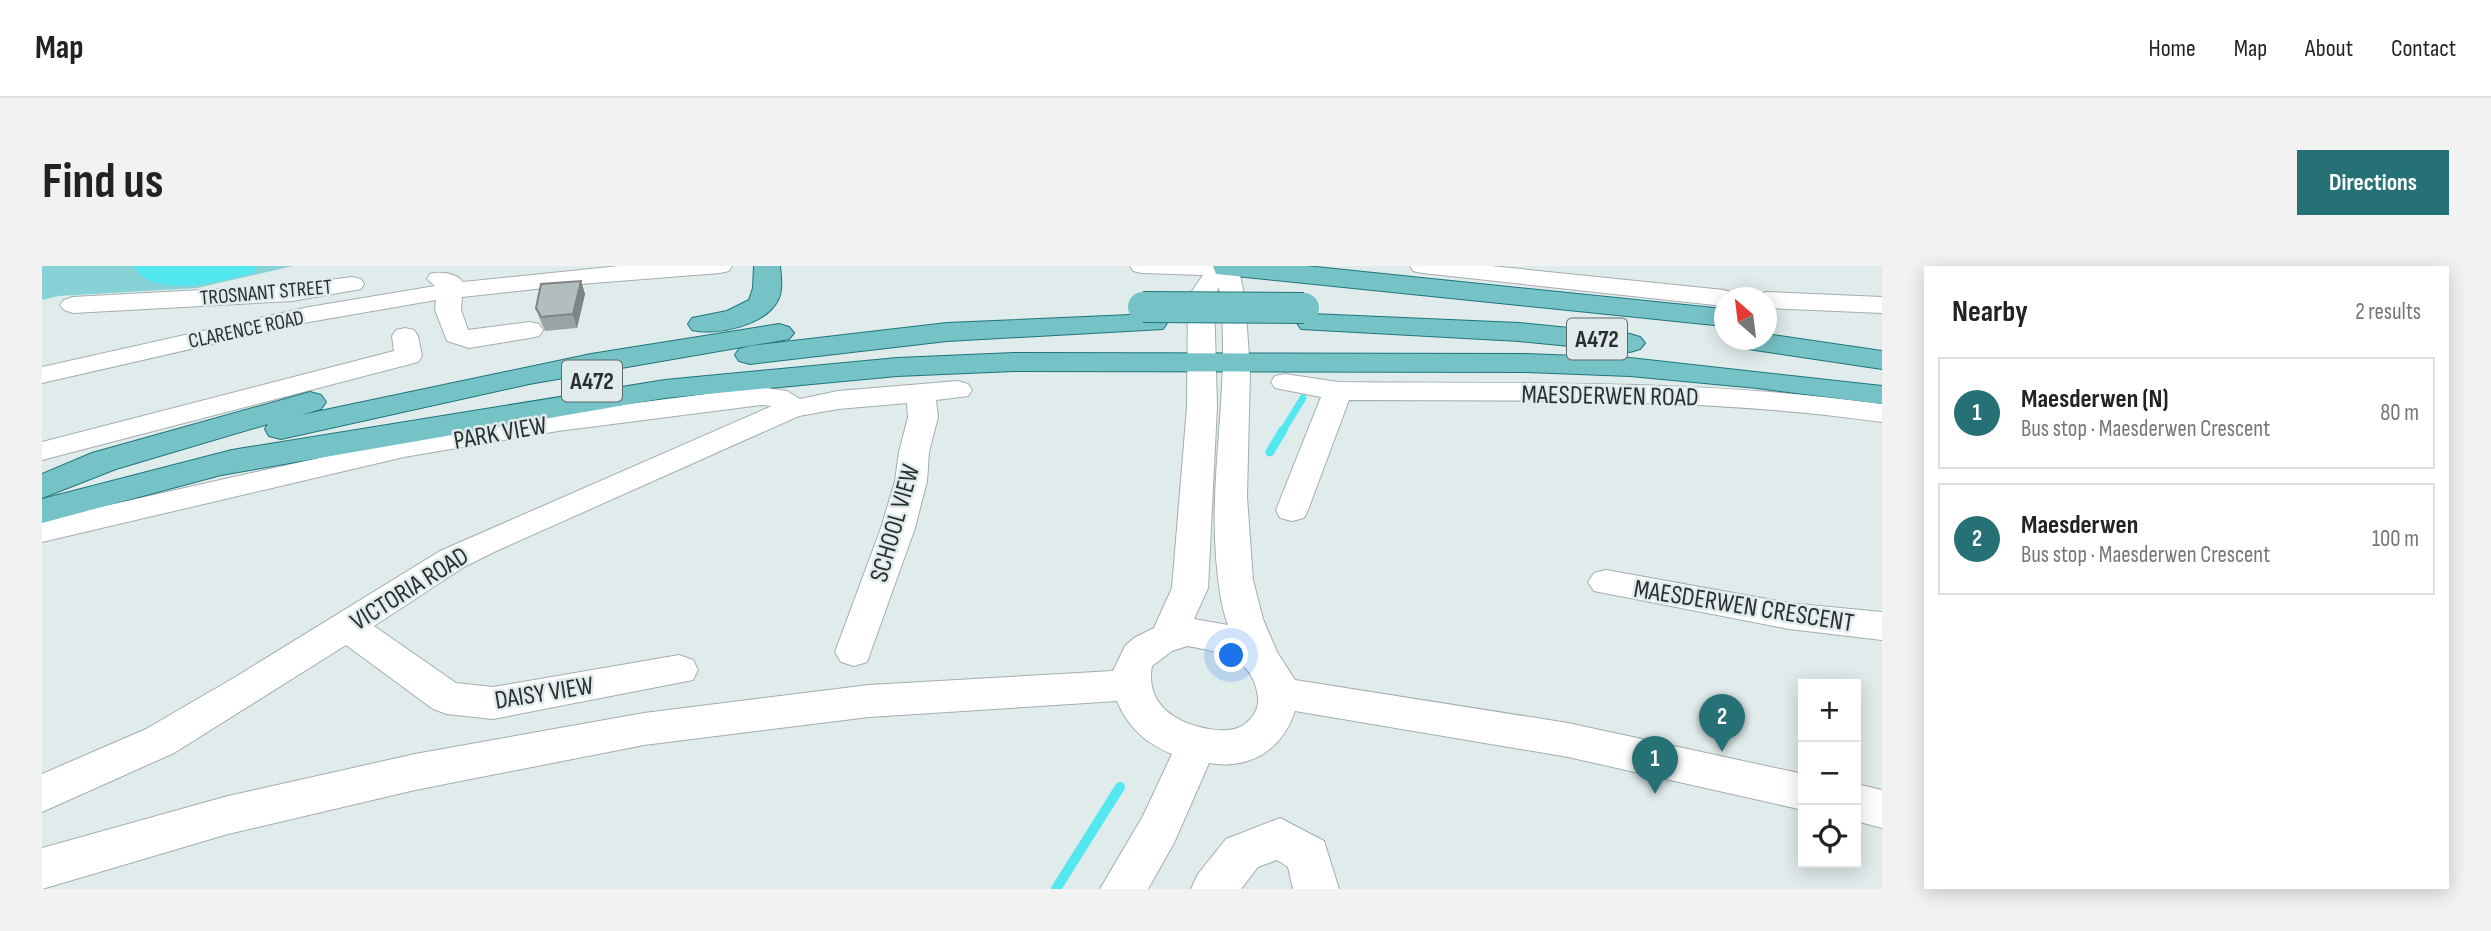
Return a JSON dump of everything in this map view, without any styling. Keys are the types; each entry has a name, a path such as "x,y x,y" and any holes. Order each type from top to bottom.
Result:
{"main road":[{"path":"42,488 104,461 245,419 359,389 735,317 758,306 765,299 767,266"},
{"path":"1226,267 1714,317"},
{"name":"A472","path":"42,488 229,441 409,400 639,354 788,332 912,319 1148,315 1500,316 1714,336"},
{"name":"A472","path":"42,511 209,466 520,395 682,364 829,344 1148,315"},
{"name":"A472","path":"1307,315 1636,343 1882,377"},
{"path":"1777,326 1882,344"},
{"path":"1777,344 1882,360"},
{"path":"209,466 665,389 785,376 1014,362 1526,363 1630,367 1882,395"}],"street":[{"name":"CLARENCE ROAD","path":"42,375 344,308 452,290 593,274 720,266"},
{"path":"1142,266 1226,267"},
{"path":"1422,266 1714,297"},
{"path":"1226,267 1231,279 1236,363 1232,536 1235,588 1248,635 1272,672 1280,703 1276,718 1263,733 1245,743 1221,747 1196,745 1175,738 1157,726 1143,712 1134,697 1133,666 1141,652 1153,642 1169,635 1187,632 1217,635 1245,645 1260,657"},
{"path":"1169,635 1190,588 1202,407 1201,297 1209,282 1226,267"},
{"name":"TROSNANT STREET","path":"73,305 292,293 361,283 445,279 451,283 452,290"},
{"path":"452,290 447,310 456,335 469,340 530,330"},
{"path":"1777,300 1882,305"},
{"path":"42,451 408,356 405,336"},
{"name":"MAESDERWEN ROAD","path":"1285,382 1338,391 1670,393 1818,404 1882,413"},
{"path":"791,410 838,400 958,390"},
{"path":"1290,494 1338,391"},
{"name":"SCHOOL VIEW","path":"854,652 898,528 911,481 914,452 923,417 920,392"},
{"name":"PARK VIEW","path":"42,531 404,448 558,422 761,396 777,397 789,404 791,410"},
{"name":"VICTORIA ROAD","path":"42,794 160,741 251,687 452,559 791,410"},
{"name":"MAESDERWEN CRESCENT","path":"1606,582 1790,616 1882,626"},
{"name":"DAISY VIEW","path":"347,626 447,698 469,701 493,703 679,670"},
{"path":"42,869 228,815 415,772 644,729 869,701 1132,685"},
{"path":"1279,694 1569,740 1798,791"},
{"path":"1123,889 1159,830 1196,745"},
{"path":"1861,804 1882,809"},
{"path":"1214,889 1242,853 1280,838 1308,855 1316,889"}],"shaded area":[{"path":"42,266 293,266 197,288 58,296 42,300"}],"building":[{"path":"581,281 573,314 541,317 536,308 541,284"}],"waterway":[{"path":"150,266 171,277 241,266"},
{"path":"1282,432 1303,398"},
{"path":"1270,452 1283,430"},
{"path":"1056,889 1120,787"}],"place":[{"name":"Maesderwen","path":"1722,752"},
{"name":"Maesderwen (N)","path":"1655,794"}]}
